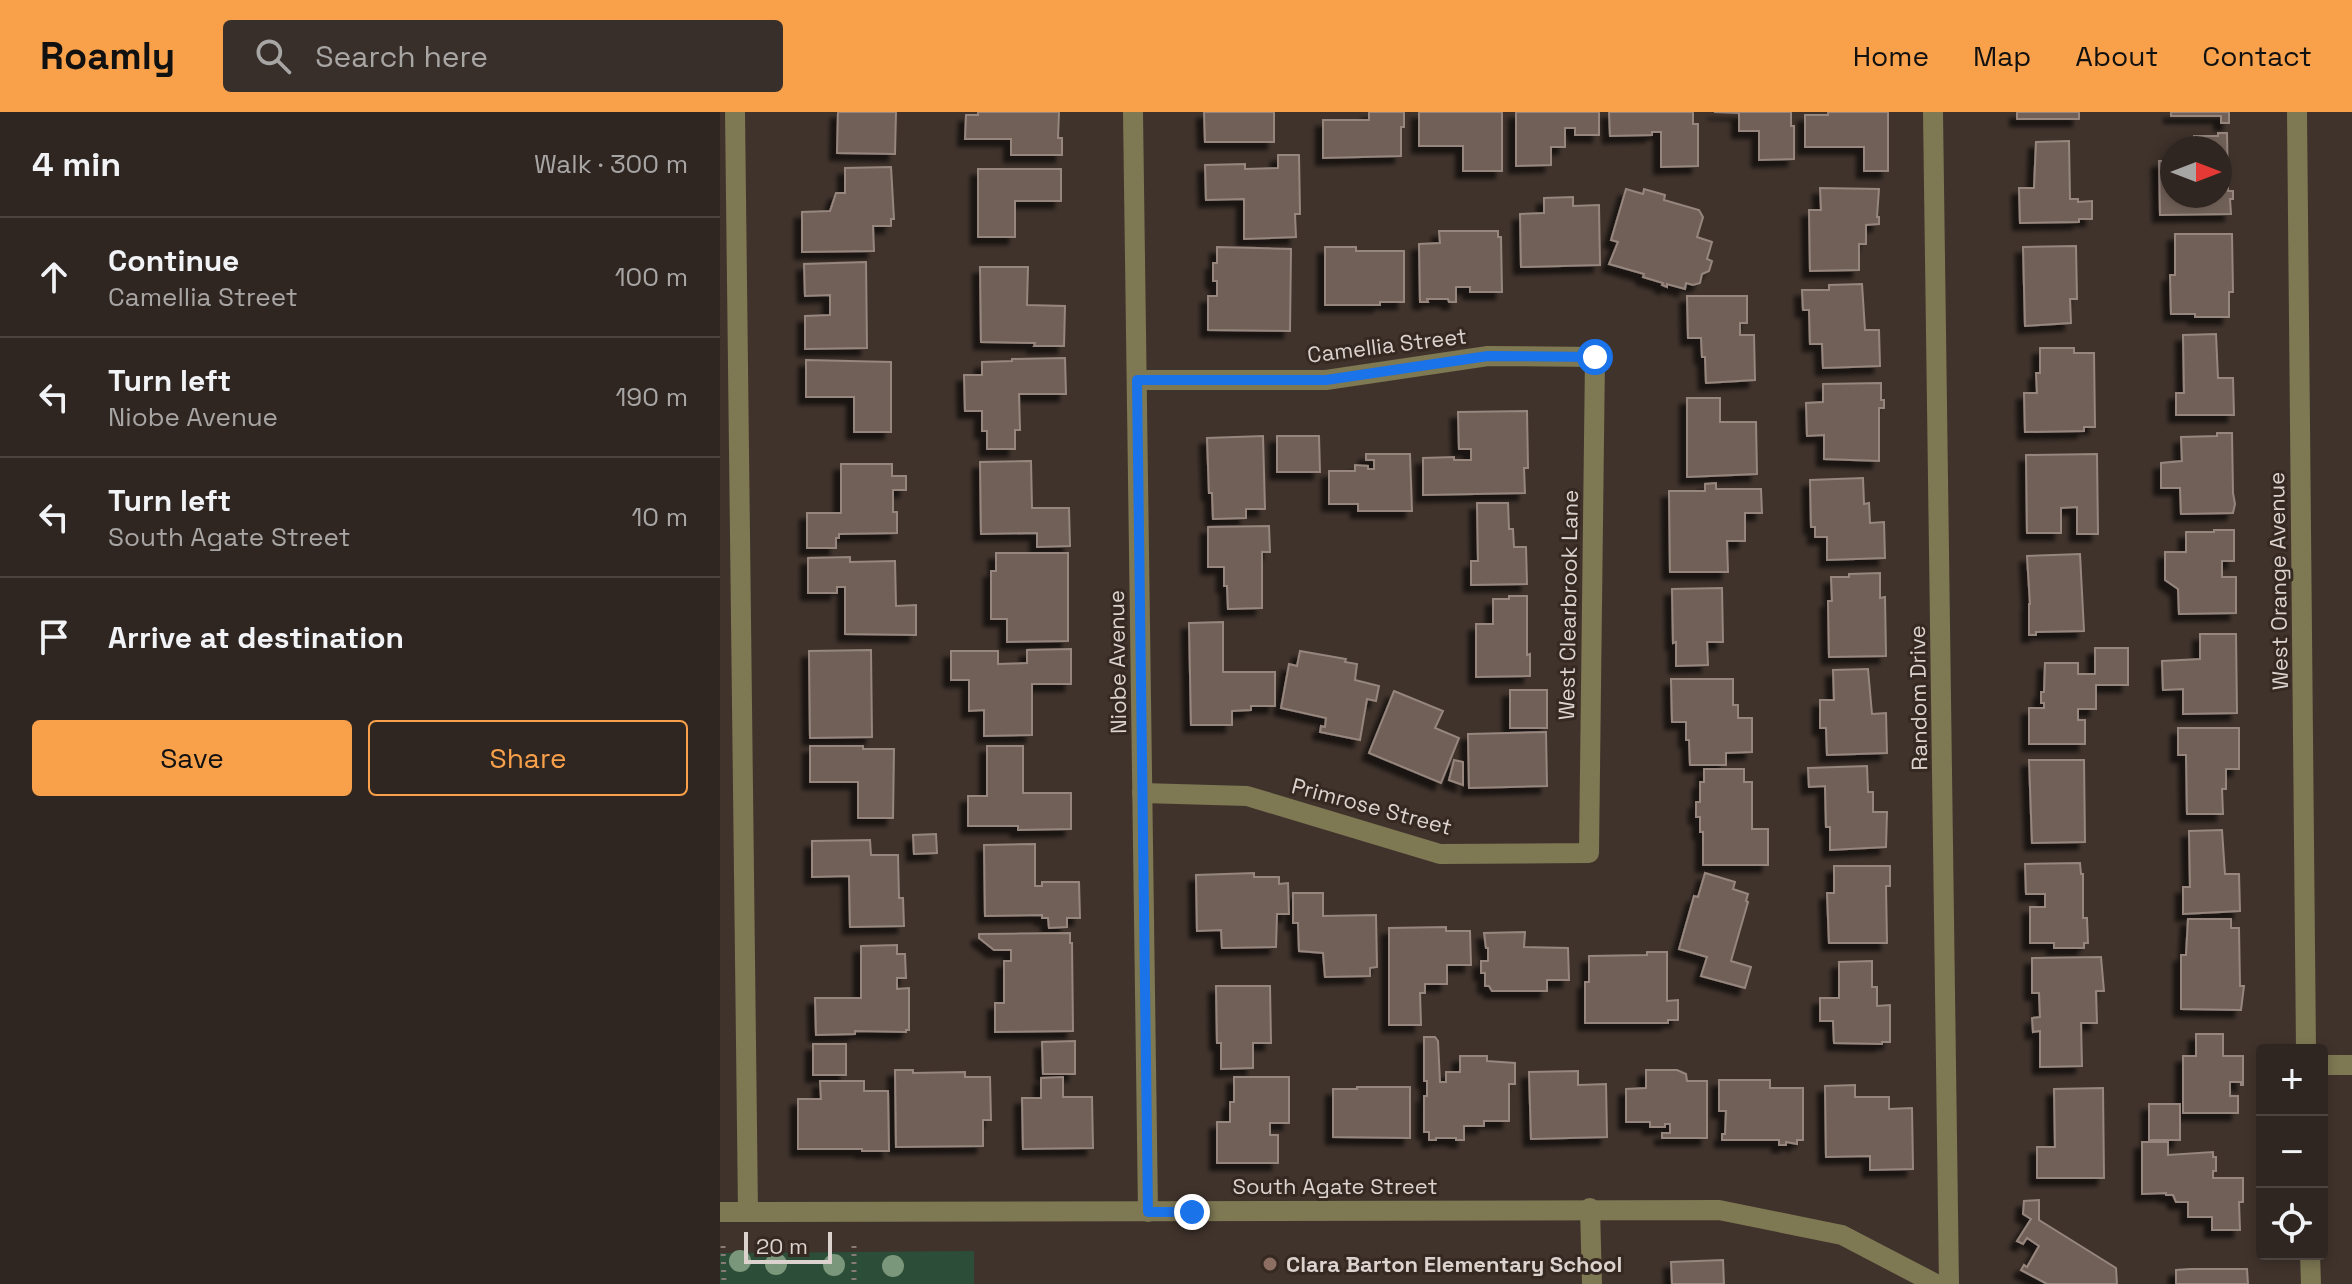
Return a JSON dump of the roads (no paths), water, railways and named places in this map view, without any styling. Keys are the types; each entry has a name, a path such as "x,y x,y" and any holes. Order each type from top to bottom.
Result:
{"street":[{"path":"735,112 748,1212"},
{"name":"Niobe Avenue","path":"1133,112 1148,1212"},
{"name":"Random Drive","path":"1933,112 1949,1284"},
{"name":"West Orange Avenue","path":"2297,112 2306,1044"},
{"name":"Camellia Street","path":"1137,380 1326,380 1488,356 1595,357"},
{"name":"West Clearbrook Lane","path":"1589,853 1595,357"},
{"name":"Primrose Street","path":"1142,793 1247,796 1440,854 1589,853"},
{"path":"2328,1065 2352,1065"},
{"path":"1590,1208 1592,1284"},
{"name":"South Agate Street","path":"720,1212 1719,1210 1842,1235 1936,1284"},
{"path":"2310,1260 2311,1284"}],"place":[{"name":"Clara Barton Elementary School","path":"1270,1264"}]}
